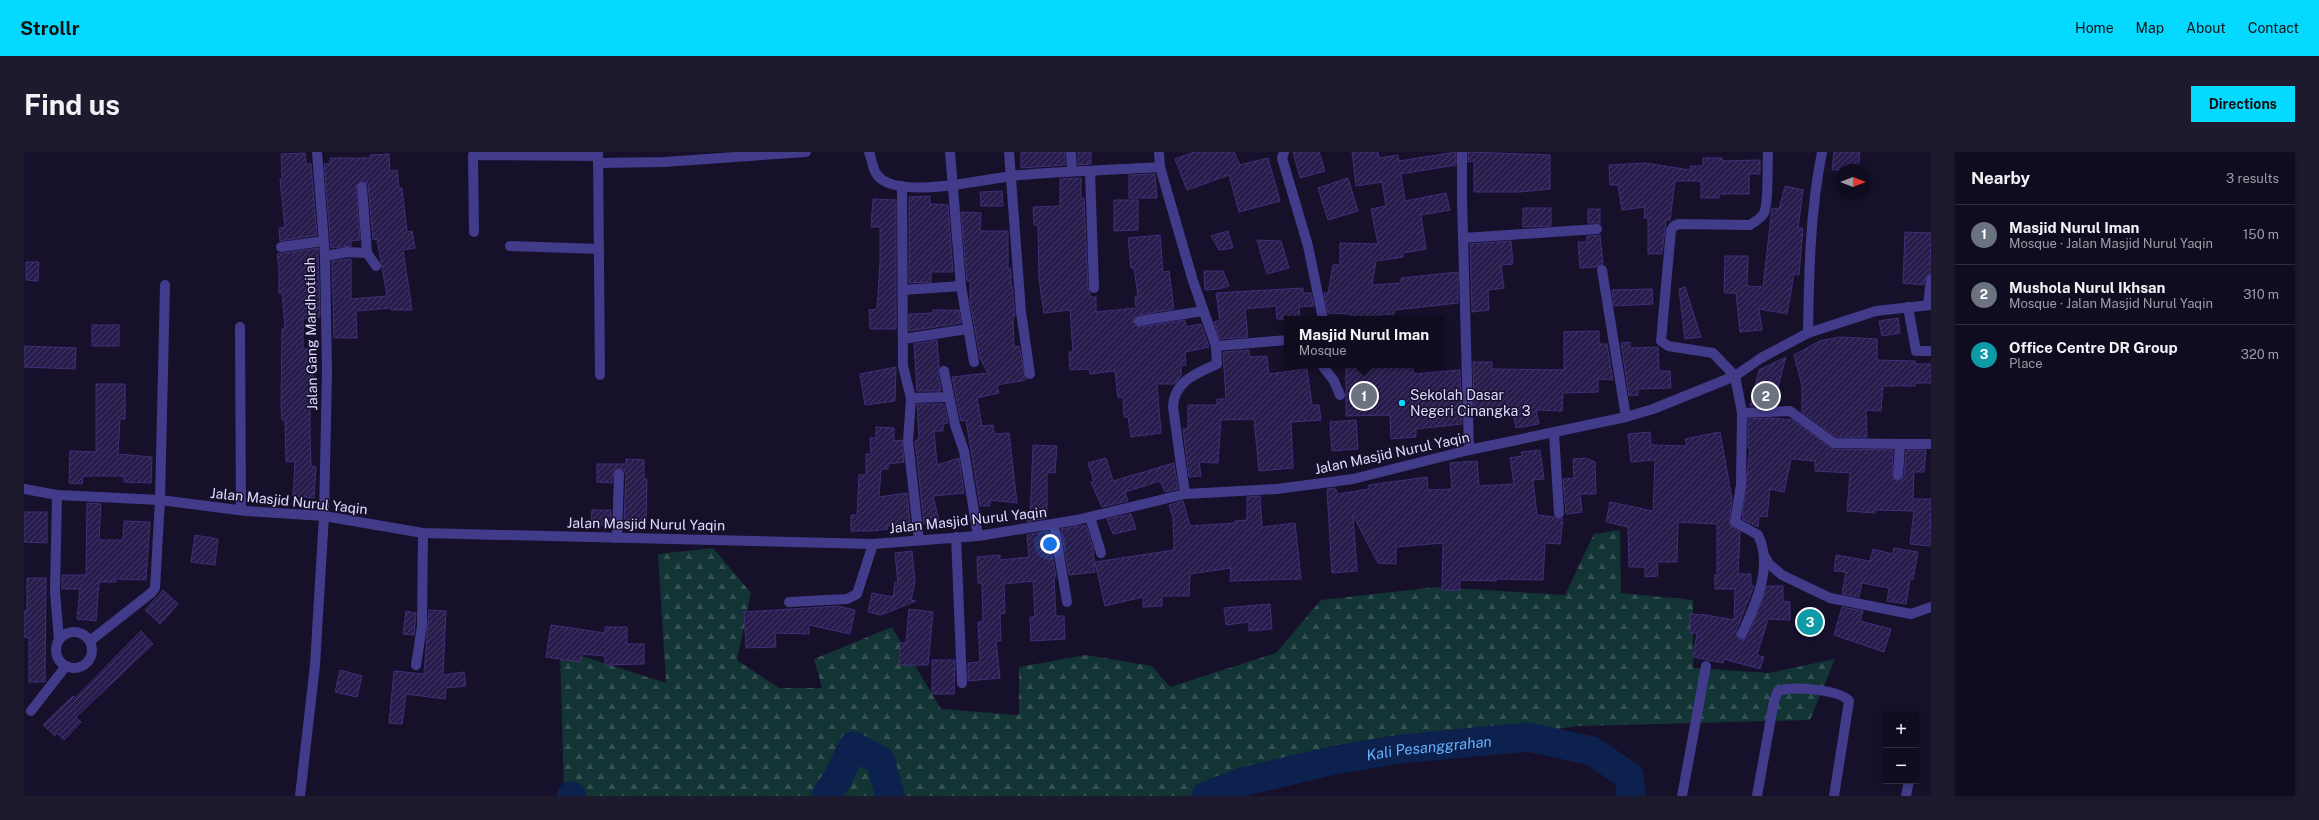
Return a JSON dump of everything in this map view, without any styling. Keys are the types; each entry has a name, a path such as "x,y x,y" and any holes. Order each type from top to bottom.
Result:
{"street":[{"name":"Jalan Gang Mardhotilah","path":"300,796 315,665 324,516 327,372 325,256 317,152"},
{"path":"474,232 473,155 598,157 664,162 745,154 806,152"},
{"path":"869,152 875,172 882,180 902,186 952,186 1012,176 1072,171 1160,167"},
{"path":"950,152 961,286 967,329 974,362"},
{"path":"1009,152 1021,312 1030,374"},
{"path":"1071,152 1072,171"},
{"path":"1284,152 1282,158 1308,246 1322,316"},
{"path":"1462,152 1469,450"},
{"path":"1768,152 1766,204 1764,213 1757,220 1750,225 1679,224 1674,226 1671,230 1661,341 1668,346 1713,354 1735,376 1742,413 1741,485 1735,522 1758,535 1765,557 1769,564 1782,575 1830,598 1911,614 1931,607"},
{"path":"1808,333 1809,244 1815,185 1822,152"},
{"path":"1162,153 1160,167 1203,311 1216,346 1217,364 1192,375 1182,384 1173,397 1172,407 1186,494"},
{"path":"598,157 600,375"},
{"path":"1090,171 1094,288"},
{"path":"902,186 904,290 903,366 911,398 908,441 919,540"},
{"path":"362,187 367,253 376,266"},
{"path":"1464,238 1597,229"},
{"path":"281,248 323,241"},
{"path":"510,246 599,249"},
{"path":"325,256 348,252 367,253"},
{"path":"1602,270 1626,418"},
{"path":"1930,305 1931,279"},
{"path":"90,641 151,593 155,588 160,500 165,285"},
{"path":"904,290 961,286"},
{"name":"Jalan Masjid Nurul Yaqin","path":"24,489 57,496 160,500 241,510 324,516 423,533 873,544 978,536 1054,525 1186,494 1277,489 1352,479 1469,450 1626,418 1653,409 1735,376 1761,358 1808,333 1876,311 1930,305"},
{"path":"1908,308 1916,351 1931,351"},
{"path":"1139,322 1203,311"},
{"path":"240,326 241,510"},
{"path":"903,339 967,329"},
{"path":"1216,346 1284,340"},
{"path":"1324,368 1334,381 1340,395"},
{"path":"944,371 949,397 967,464 978,536"},
{"path":"911,398 949,397"},
{"path":"1742,413 1790,411 1834,443 1931,444"},
{"path":"1554,433 1559,513"},
{"path":"1898,475 1900,444"},
{"path":"617,538 619,474"},
{"path":"57,496 55,592 59,640 56,647 56,655 60,662 73,668 85,664 92,654 90,641 81,633 75,631 69,632 59,640"},
{"path":"1090,517 1101,553"},
{"path":"1054,525 1067,602"},
{"path":"416,665 422,626 423,533"},
{"path":"956,537 962,683"},
{"path":"789,602 848,599 857,594 873,544"},
{"path":"1742,634 1756,606 1765,557"},
{"path":"31,712 66,666"},
{"path":"1682,796 1706,666"},
{"path":"1757,796 1774,701 1778,691 1787,688 1836,693 1844,695 1849,701 1834,796"},
{"path":"1906,796 1908,784"}],"green space":[{"path":"1620,530 1621,593 1693,600 1693,668 1769,673 1835,659 1810,720 1579,726 1313,760 1202,796 564,796 560,649 666,683 658,554 713,548 751,593 737,660 779,688 822,688 814,659 892,627 941,709 1019,715 1019,667 1086,655 1152,666 1170,687 1276,653 1321,600 1437,587 1565,595 1594,534"}],"building":[{"path":"1021,152 1065,152 1065,165 1021,168"},
{"path":"1078,152 1091,152 1091,164 1078,165"},
{"path":"1194,152 1234,152 1240,165 1268,158 1280,201 1239,212 1229,175 1187,190 1175,159"},
{"path":"1293,152 1319,152 1325,171 1300,178"},
{"path":"1352,152 1378,152 1379,158 1398,155 1399,161 1456,152 1456,165 1401,174 1405,201 1446,193 1450,210 1421,215 1426,249 1403,253 1403,257 1376,261 1372,285 1401,283 1401,278 1458,272 1458,303 1394,310 1394,314 1377,316 1350,316 1350,314 1328,313 1324,293 1328,293 1333,265 1340,265 1340,243 1378,244 1371,209 1386,206 1382,182 1356,186"},
{"path":"1468,152 1550,155 1550,189 1520,192 1474,192 1474,161 1468,162"},
{"path":"1834,152 1860,152 1859,164 1835,164 1835,170 1832,170"},
{"path":"305,153 306,164 311,164 317,235 280,241 279,228 285,227 280,179 282,179 281,154"},
{"path":"389,154 390,171 397,170 399,188 402,188 407,232 412,231 415,248 403,250 412,310 391,310 391,308 356,311 357,338 334,338 332,261 351,259 351,299 387,296 377,239 373,240 368,184 361,181 356,187 360,240 351,241 351,246 331,248 324,164 330,164 330,158 370,158 370,155"},
{"path":"1703,158 1722,158 1722,161 1760,160 1760,174 1749,174 1749,194 1719,194 1719,198 1701,198 1701,181 1675,181 1670,220 1666,220 1662,254 1648,254 1648,218 1644,218 1645,207 1622,210 1618,185 1610,185 1609,165 1645,163 1690,170 1690,166 1703,166"},
{"path":"1155,174 1157,198 1129,198 1129,175"},
{"path":"1081,178 1081,198 1084,198 1088,288 1091,297 1096,297 1096,312 1136,308 1135,296 1138,296 1134,268 1131,268 1128,238 1160,235 1163,272 1169,271 1174,309 1138,315 1133,318 1134,325 1140,327 1185,320 1186,327 1201,324 1209,347 1185,352 1186,365 1181,366 1181,376 1174,384 1157,384 1161,433 1131,437 1128,417 1124,417 1123,397 1118,398 1115,371 1090,374 1089,369 1070,370 1069,352 1073,352 1070,310 1044,313 1039,279 1038,225 1034,225 1033,207 1060,206 1060,179"},
{"path":"1348,178 1358,211 1328,220 1318,188"},
{"path":"1785,186 1803,190 1798,228 1803,228 1799,275 1794,274 1787,314 1759,309 1762,330 1740,332 1736,293 1724,293 1725,256 1748,256 1747,286 1763,287 1772,208 1779,209"},
{"path":"1002,191 1003,206 981,206 980,192"},
{"path":"930,196 930,204 948,205 953,272 931,272 931,282 909,283 909,197"},
{"path":"873,199 896,200 896,329 870,329 869,310 877,309 880,263 880,227 871,227"},
{"path":"1114,200 1138,200 1138,230 1114,231"},
{"path":"1523,208 1551,208 1551,226 1523,227"},
{"path":"1588,209 1600,209 1600,223 1588,223"},
{"path":"961,212 981,213 980,231 1008,231 1008,269 1011,269 1011,286 1015,315 1013,319 1014,347 1019,346 1026,380 997,385 999,393 977,398 982,426 993,425 994,434 1009,433 1017,503 990,500 990,506 980,506 966,420 961,421 952,377 988,373 980,358 970,301 970,281 967,281"},
{"path":"1228,231 1233,248 1219,250 1211,236"},
{"path":"1905,232 1931,233 1930,273 1926,275 1924,285 1903,283"},
{"path":"1600,235 1603,264 1596,267 1580,268 1578,242 1587,242 1587,236"},
{"path":"1257,240 1281,241 1289,268 1267,274"},
{"path":"1511,241 1513,264 1501,265 1504,288 1488,290 1489,310 1472,312 1470,244"},
{"path":"318,248 320,317 303,319 303,349 312,349 314,402 310,402 310,437 311,466 316,467 314,498 293,496 295,461 286,462 285,420 282,420 281,408 282,329 285,329 282,293 279,293 279,268 277,254"},
{"path":"26,262 39,262 38,281 26,280"},
{"path":"1204,271 1223,271 1229,286 1205,290"},
{"path":"1685,287 1701,337 1685,339 1679,289"},
{"path":"1303,288 1303,293 1311,293 1314,306 1299,307 1300,316 1284,316 1284,319 1277,319 1276,306 1245,309 1248,337 1220,339 1214,322 1220,320 1216,293"},
{"path":"1652,289 1653,304 1614,306 1612,290"},
{"path":"933,310 959,310 961,323 909,331 909,314 933,313"},
{"path":"1898,318 1900,333 1882,336 1879,321"},
{"path":"92,325 119,325 119,346 92,346"},
{"path":"1599,331 1599,344 1607,344 1613,380 1598,379 1598,392 1563,393 1562,411 1536,410 1539,424 1516,428 1512,408 1474,409 1473,362 1492,362 1492,369 1564,370 1564,332"},
{"path":"1840,337 1877,339 1877,360 1915,361 1915,364 1931,364 1931,383 1915,383 1915,386 1883,386 1881,411 1866,410 1867,437 1836,437 1802,412 1802,386 1794,355 1820,341"},
{"path":"937,340 938,372 941,391 917,391 914,344"},
{"path":"1630,342 1630,348 1658,347 1659,371 1670,371 1671,388 1638,389 1638,395 1629,396 1621,343"},
{"path":"24,346 76,348 75,369 24,367"},
{"path":"1249,350 1250,357 1267,356 1269,374 1307,369 1312,405 1319,405 1321,420 1291,422 1293,468 1259,471 1254,419 1221,420 1218,463 1199,462 1201,476 1189,477 1183,429 1188,429 1188,405 1217,405 1217,399 1226,399 1223,352"},
{"path":"1786,357 1773,405 1750,406 1759,370"},
{"path":"896,367 895,401 865,405 860,374"},
{"path":"1346,368 1413,368 1413,374 1460,370 1462,424 1416,429 1416,437 1391,439 1390,415 1346,416"},
{"path":"96,384 125,384 125,419 120,419 118,454 152,457 151,483 124,482 124,476 83,476 82,484 69,483 70,451 96,452"},
{"path":"917,404 944,404 948,423 943,424 943,431 934,431 937,465 959,458 964,493 933,496 939,521 924,524 915,441 919,439"},
{"path":"1770,418 1792,420 1833,449 1893,450 1892,475 1897,481 1901,481 1904,476 1906,450 1926,450 1924,472 1914,472 1913,499 1931,499 1930,546 1910,544 1914,511 1876,510 1875,513 1847,511 1850,473 1815,471 1815,461 1791,459 1784,492 1770,489 1767,517 1759,516 1758,527 1742,519 1750,448 1748,448 1748,419"},
{"path":"1356,420 1358,449 1332,451 1330,422"},
{"path":"876,427 894,428 894,441 902,440 904,462 888,464 888,469 881,469 879,497 907,493 910,522 887,526 888,529 851,531 851,515 857,515 859,475 866,475 866,454 871,454 870,438 876,438"},
{"path":"1650,432 1651,445 1687,446 1685,439 1720,432 1732,499 1729,524 1740,532 1738,574 1751,574 1751,586 1754,586 1736,631 1737,637 1742,640 1748,637 1767,586 1783,586 1783,601 1790,602 1790,620 1768,619 1757,655 1764,657 1760,669 1724,659 1723,663 1693,657 1697,633 1690,633 1690,614 1734,620 1735,589 1715,589 1715,575 1717,575 1717,524 1678,522 1677,562 1657,562 1658,576 1645,577 1645,567 1629,567 1628,527 1606,522 1610,502 1653,511 1655,460 1631,462 1628,434"},
{"path":"1033,445 1057,446 1055,473 1047,472 1047,518 1027,522 1027,519 1030,519"},
{"path":"1540,450 1544,479 1533,480 1537,515 1559,519 1563,518 1560,544 1545,543 1543,580 1460,580 1460,590 1442,590 1443,543 1396,547 1396,564 1378,563 1353,515 1357,571 1332,573 1327,489 1335,488 1338,494 1369,489 1369,485 1427,477 1428,490 1452,489 1450,463 1477,461 1479,486 1514,484 1510,458 1522,456 1521,452"},
{"path":"1106,458 1113,481 1174,463 1178,489 1165,492 1160,481 1125,492 1128,501 1102,507 1091,482 1094,482 1088,463"},
{"path":"1585,458 1595,462 1596,494 1580,494 1582,512 1566,514 1563,479 1574,478 1573,459"},
{"path":"626,459 644,460 644,479 647,479 646,524 624,523 626,474 623,469 619,468 614,470 612,483 597,482 597,464 626,464"},
{"path":"1260,496 1262,527 1295,523 1301,579 1230,581 1231,568 1190,574 1189,596 1162,596 1162,606 1143,607 1143,597 1105,606 1095,562 1174,550 1173,518 1169,505 1183,501 1190,526 1235,523 1235,521 1247,520 1247,497"},
{"path":"87,503 101,504 99,540 123,540 124,521 150,522 146,580 116,579 116,582 99,582 96,621 77,619 80,589 62,589 62,575 86,575"},
{"path":"592,510 611,510 611,525 591,525"},
{"path":"24,512 47,512 47,543 24,542"},
{"path":"1131,514 1136,529 1113,534 1107,519"},
{"path":"1086,525 1093,548 1095,572 1069,575 1061,529"},
{"path":"1048,531 1056,577 1054,578 1056,616 1064,616 1065,639 1031,641 1030,617 1035,617 1033,581 1004,584 1005,613 1000,614 1001,641 996,641 1000,678 968,681 968,663 980,662 978,622 983,622 982,583 978,583 977,557 1000,555 1000,560 1029,557 1027,535"},
{"path":"195,535 218,539 215,565 191,562"},
{"path":"1894,548 1918,552 1913,580 1910,579 1906,604 1887,601 1889,588 1862,583 1859,597 1842,594 1846,572 1834,571 1836,555 1870,561 1873,549 1893,554"},
{"path":"912,551 915,582 911,600 916,601 881,615 868,612 872,593 893,597 895,582 898,583 895,553"},
{"path":"27,578 46,578 45,682 29,682 29,638 24,637 24,611 27,611"},
{"path":"163,590 178,604 160,624 145,610"},
{"path":"1270,604 1272,629 1249,631 1249,622 1226,625 1224,608"},
{"path":"838,606 855,610 850,634 809,625 809,634 775,633 776,647 746,648 744,612"},
{"path":"1842,607 1863,611 1860,621 1891,629 1884,652 1834,635"},
{"path":"909,609 933,612 928,665 899,665 900,643 906,643"},
{"path":"429,610 446,611 443,675 464,672 466,686 446,688 445,699 406,694 402,724 389,723 394,671 424,674"},
{"path":"406,611 416,613 414,635 403,634"},
{"path":"551,625 605,633 605,627 627,627 627,644 644,644 644,664 605,665 605,656 582,654 581,662 546,657"},
{"path":"141,631 153,644 76,717 81,722 64,740 57,733 55,736 43,725 73,696 75,698"},
{"path":"932,660 955,660 954,694 932,694"},
{"path":"340,670 362,676 357,697 335,692"}],"waterway":[{"name":"Kali Pesanggrahan","path":"1206,796 1242,782 1335,760 1401,749 1528,737 1592,751 1629,776 1631,796"},
{"name":"Kali Pesanggrahan","path":"826,796 838,778 853,746 880,760 890,796"}],"place":[{"name":"Masjid Nurul Iman","path":"1364,396"},
{"name":"Mushola Nurul Ikhsan","path":"1766,396"},
{"name":"Sekolah Dasar Negeri Cinangka 3","path":"1402,403"},
{"name":"Office Centre DR Group","path":"1810,622"}]}
